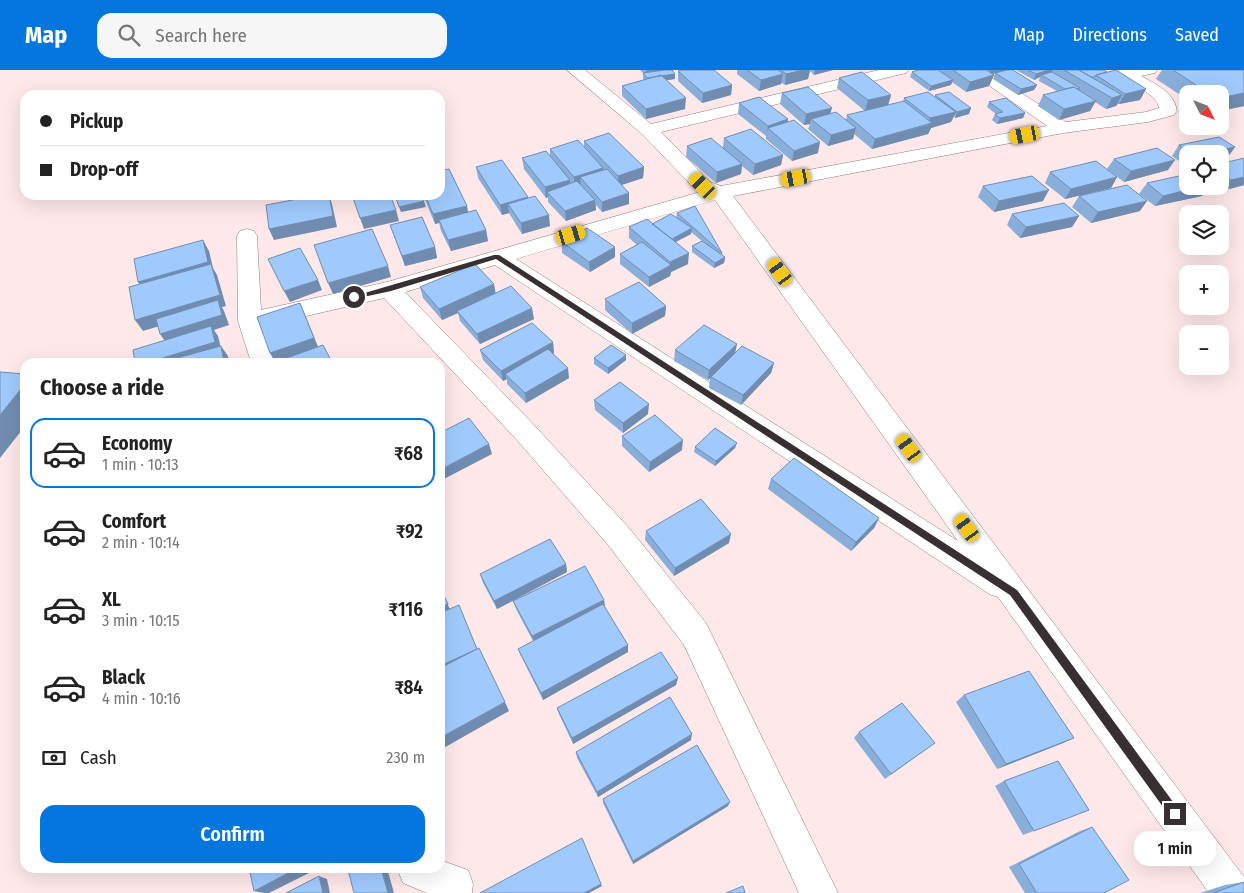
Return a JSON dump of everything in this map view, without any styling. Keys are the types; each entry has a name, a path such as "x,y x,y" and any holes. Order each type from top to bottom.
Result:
{"street":[{"path":"648,130 900,70"},
{"path":"975,70 1063,128"},
{"path":"1121,72 1149,70"},
{"path":"581,71 648,130 703,186 720,192 1232,893"},
{"path":"250,321 389,289 496,256 720,192 1063,128 1148,116 1168,111 1167,102 1156,91 1121,72"},
{"path":"247,236 250,321 262,358"},
{"path":"496,256 1014,592"},
{"path":"389,289 525,432 619,536 696,634 819,893"},
{"path":"424,873 454,884 453,893"}],"building":[{"path":"672,70 675,74 647,78 643,73"},
{"path":"714,70 732,85 703,93 678,71"},
{"path":"747,70 778,70 783,74 761,80"},
{"path":"781,70 804,70 786,74"},
{"path":"918,70 938,70 953,80 931,86 912,72"},
{"path":"953,70 986,70 994,75 970,82"},
{"path":"1013,70 1037,85 1021,89 995,73"},
{"path":"1028,70 1048,70 1036,74"},
{"path":"1064,70 1079,70 1122,95 1112,98"},
{"path":"1079,70 1104,70 1107,72 1091,77"},
{"path":"1116,70 1146,89 1125,94 1096,75"},
{"path":"1173,70 1244,70 1244,93 1229,96 1229,85 1196,85"},
{"path":"862,72 891,95 868,100 839,78"},
{"path":"1052,72 1080,88 1065,89 1041,75"},
{"path":"661,75 686,98 646,109 622,86"},
{"path":"808,87 832,108 806,114 782,93"},
{"path":"1074,87 1096,101 1064,109 1043,95"},
{"path":"928,92 956,112 930,118 904,98"},
{"path":"949,92 971,108 957,112 935,95"},
{"path":"759,97 788,119 768,126 739,103"},
{"path":"1006,98 1025,113 1000,118 995,114 1003,112 989,102"},
{"path":"904,101 932,123 875,139 847,115"},
{"path":"836,112 856,128 831,135 811,119"},
{"path":"794,120 820,142 794,151 768,128"},
{"path":"751,129 783,155 755,164 724,138"},
{"path":"609,133 644,167 618,176 584,141"},
{"path":"1219,137 1235,147 1229,148 1229,145 1179,145"},
{"path":"711,138 742,164 717,172 687,146"},
{"path":"578,140 603,168 574,177 550,149"},
{"path":"1157,148 1175,160 1131,171 1114,159"},
{"path":"546,151 570,180 545,187 522,158"},
{"path":"1244,158 1244,177 1229,179 1229,162"},
{"path":"502,160 528,197 500,205 476,167"},
{"path":"1096,161 1117,177 1071,189 1050,172"},
{"path":"449,169 467,206 433,214 427,200 445,200 445,170"},
{"path":"607,169 629,193 602,202 580,177"},
{"path":"1032,176 1049,190 999,201 983,186"},
{"path":"1179,176 1179,192 1163,196 1147,183"},
{"path":"577,181 595,200 565,211 547,192"},
{"path":"1127,185 1147,201 1098,212 1079,196"},
{"path":"535,196 549,215 521,223 508,204"},
{"path":"292,200 330,200 333,216 269,229 266,205"},
{"path":"354,200 392,200 396,210 360,218"},
{"path":"397,200 424,201 399,207"},
{"path":"1064,203 1079,216 1026,227 1012,214"},
{"path":"695,206 722,253 677,213"},
{"path":"476,210 486,230 448,240 439,220"},
{"path":"671,214 692,228 672,239 652,224"},
{"path":"422,217 435,247 402,256 390,225"},
{"path":"647,219 689,253 670,262 629,227"},
{"path":"587,228 615,247 589,262 562,242"},
{"path":"372,229 388,266 328,283 314,245"},
{"path":"203,240 208,262 138,282 134,259"},
{"path":"702,241 725,257 715,263 692,246"},
{"path":"642,242 671,265 649,277 620,254"},
{"path":"300,248 318,280 284,291 268,259"},
{"path":"211,264 220,295 135,320 129,287"},
{"path":"475,264 494,284 439,309 420,287"},
{"path":"639,282 666,306 632,323 605,299"},
{"path":"511,286 532,308 477,334 457,311"},
{"path":"218,300 222,315 160,334 156,319"},
{"path":"300,303 314,338 270,353 257,317"},
{"path":"532,323 553,342 501,371 480,350"},
{"path":"704,325 737,344 709,370 675,350"},
{"path":"211,326 215,342 163,358 134,358 133,350"},
{"path":"323,345 330,358 286,358"},
{"path":"611,345 626,355 608,368 594,358"},
{"path":"221,346 223,358 177,358"},
{"path":"742,346 774,363 743,395 711,377"},
{"path":"548,349 568,368 525,393 505,374"},
{"path":"0,372 20,374 20,390 0,415"},
{"path":"620,382 649,404 623,423 594,400"},
{"path":"655,415 683,440 650,462 622,436"},
{"path":"469,418 489,444 445,467 445,430"},
{"path":"715,428 737,443 716,461 695,447"},
{"path":"794,458 879,518 856,542 771,479"},
{"path":"701,499 731,534 675,568 646,531"},
{"path":"550,539 566,564 494,601 480,574"},
{"path":"585,566 604,600 532,636 513,601"},
{"path":"603,604 628,645 541,693 518,649"},
{"path":"459,605 477,649 445,664 445,611"},
{"path":"479,648 505,702 445,735 445,665"},
{"path":"661,652 678,678 572,738 557,708"},
{"path":"1029,671 1074,738 1006,764 964,695"},
{"path":"670,697 692,734 597,792 576,752"},
{"path":"902,703 935,743 891,774 859,732"},
{"path":"697,745 730,802 633,861 603,799"},
{"path":"1058,761 1089,810 1034,831 1004,781"},
{"path":"1092,827 1129,880 1104,893 1037,893 1019,864"},
{"path":"582,838 601,884 584,893 480,893"},
{"path":"250,873 288,873 254,891"},
{"path":"349,873 382,873 388,893 354,893"},
{"path":"319,876 323,893 286,893"},
{"path":"1244,882 1244,893 1213,893"},
{"path":"743,886 745,893 726,893"}],"route":[{"path":"354,297 389,289 496,256 1014,592 1175,814"}]}
